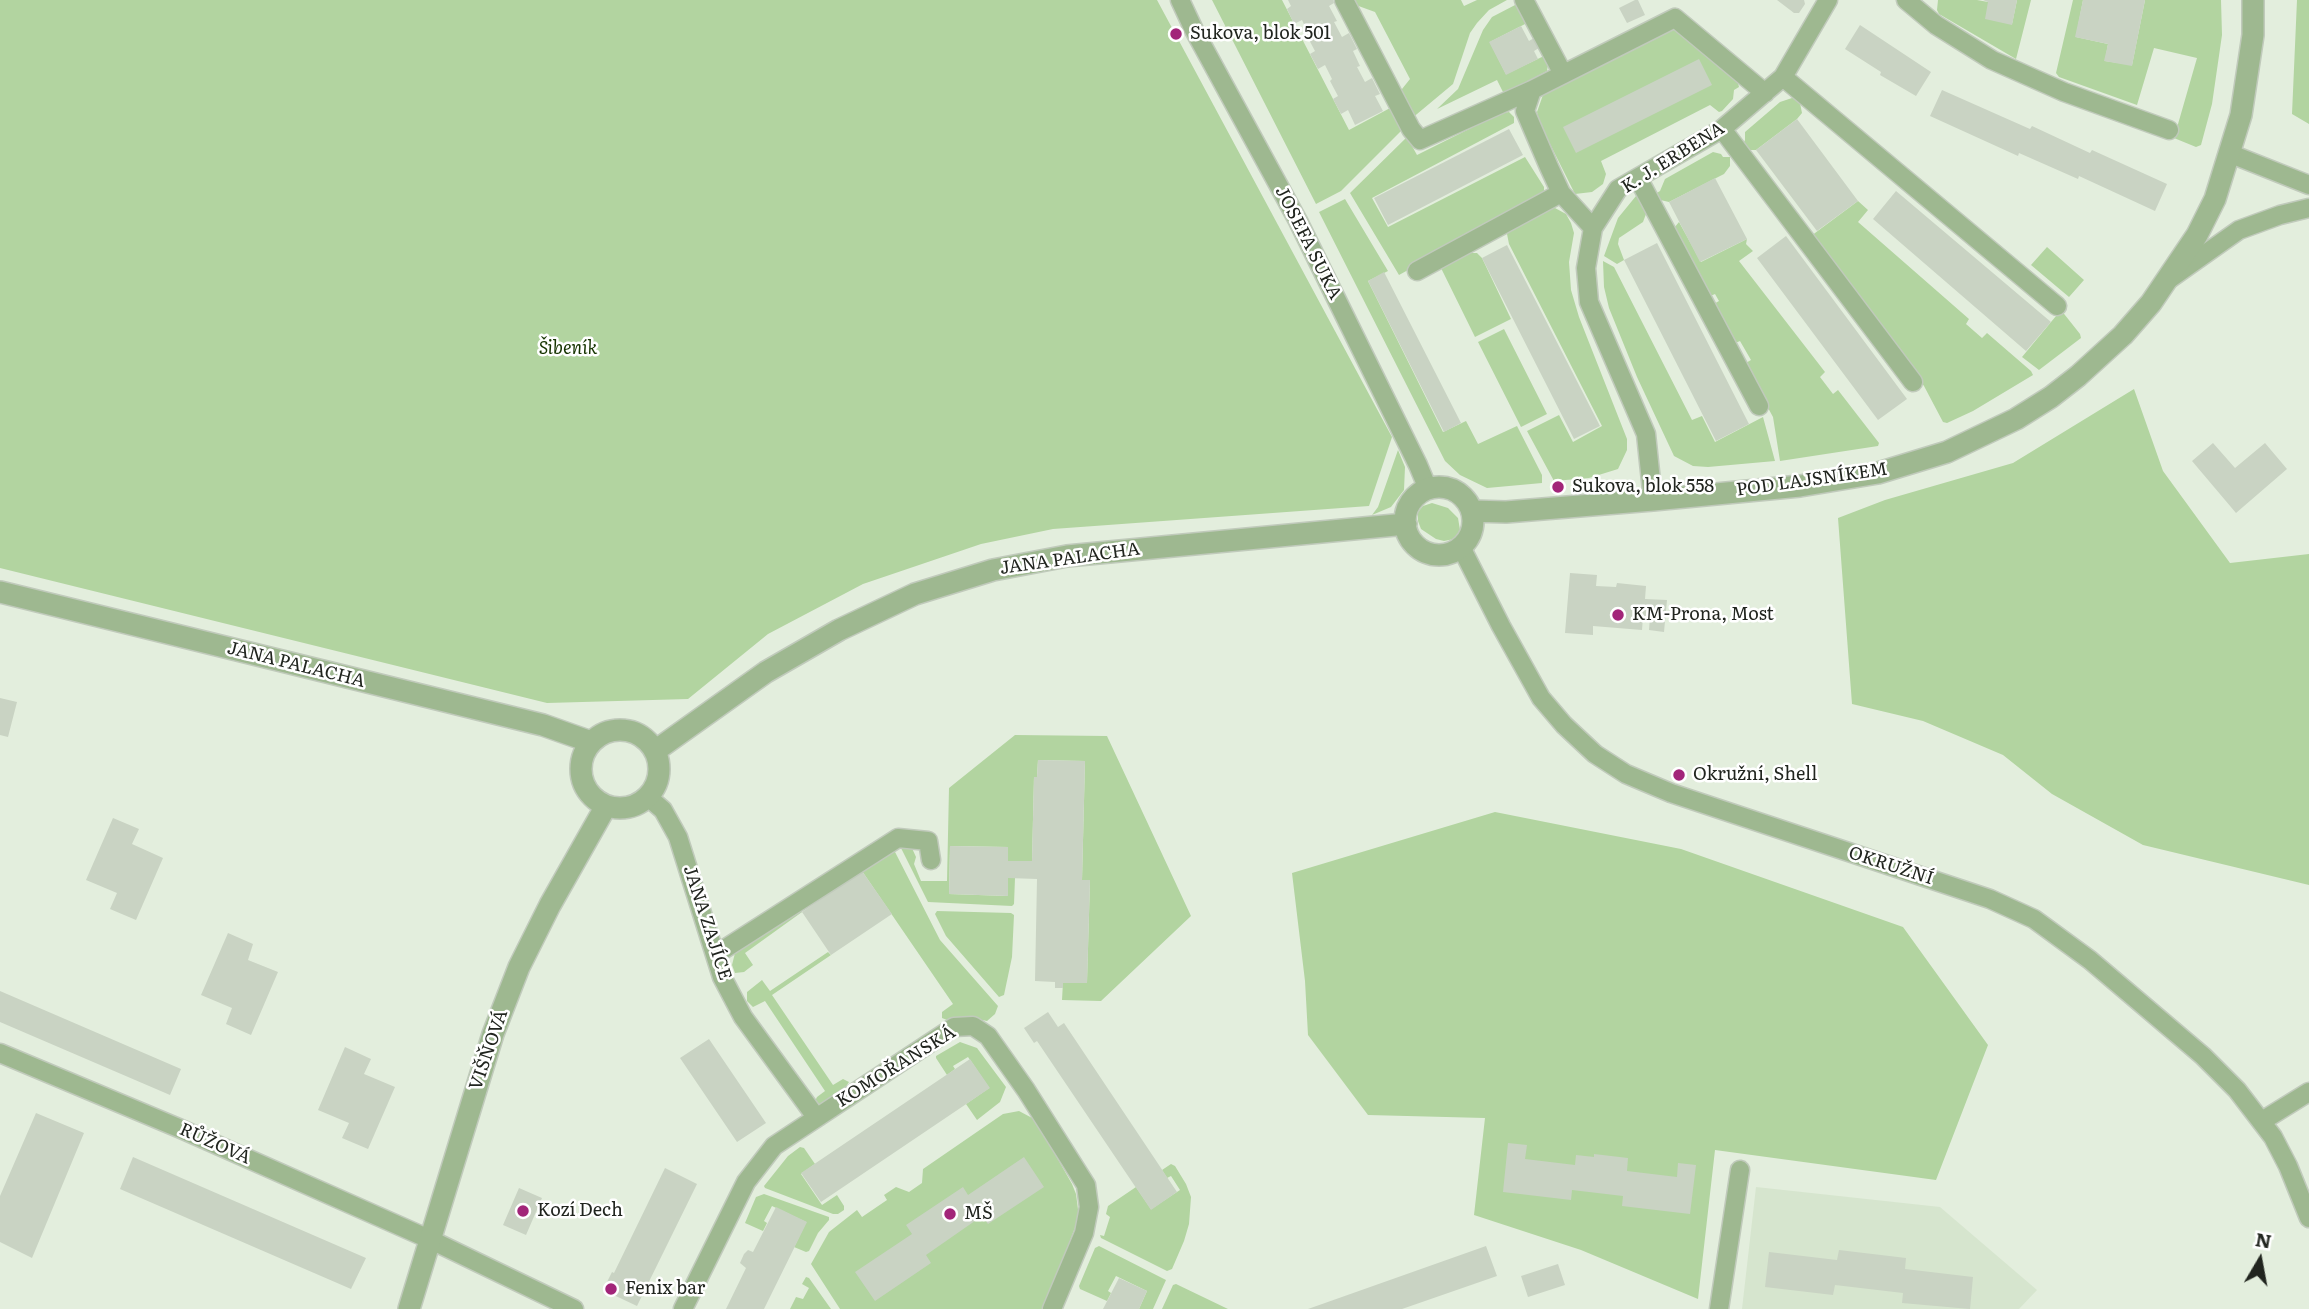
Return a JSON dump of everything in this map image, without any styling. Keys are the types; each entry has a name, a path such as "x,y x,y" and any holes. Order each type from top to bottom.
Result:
{"street":[{"name":"JOSEFA SUKA","path":"1180,0 1298,220 1428,489"},
{"path":"1344,0 1411,129 1420,140 1532,90 1675,18 1765,93"},
{"path":"1524,0 1563,74"},
{"name":"K. J. ERBENA","path":"1653,500 1646,434 1589,302 1586,268 1593,228 1618,190 1722,129 1783,77 1828,0"},
{"path":"1906,0 1936,25 1992,60 2064,92 2169,130"},
{"name":"POD LAJSNÍKEM","path":"1472,511 1506,512 1653,500 1840,480 1914,464 1947,452 2016,419 2078,376 2123,335 2166,282 2203,223 2215,199 2231,153 2248,77 2253,35 2253,0"},
{"path":"1783,77 2057,306"},
{"path":"1532,90 1525,111 1561,193 1593,228"},
{"path":"1722,129 1913,382"},
{"path":"2231,153 2309,184"},
{"path":"1638,178 1759,406"},
{"path":"1417,271 1561,193"},
{"path":"2166,282 2239,230 2309,208"},
{"path":"1438,487 1449,489 1467,501 1472,511 1471,534 1461,547 1451,553 1431,554 1414,543 1406,524 1406,513 1411,503 1428,489 1438,487"},
{"name":"JANA PALACHA","path":"655,751 766,673 839,630 915,594 993,570 1067,556 1406,524"},
{"name":"OKRUŽNÍ","path":"1461,547 1541,698 1564,725 1595,754 1626,774 1671,793 2020,911 2071,945 2193,1048 2230,1083 2262,1121 2288,1166 2309,1218"},
{"name":"JANA PALACHA","path":"0,592 543,725 591,742"},
{"path":"613,730 638,733 655,751 659,763 656,787 648,797 629,808 607,806 595,800 581,779 580,765 584,753 591,742 601,734 613,730"},
{"name":"JANA ZAJÍCE","path":"648,797 663,810 678,837 722,977 743,1017 816,1117"},
{"name":"VIŠŇOVÁ","path":"408,1309 493,1034 519,967 550,905 607,806"},
{"path":"715,955 898,838 928,841 931,860"},
{"name":"KOMOŘANSKÁ","path":"683,1309 746,1182 774,1146 954,1027 973,1026 988,1036 1086,1185 1089,1207 1084,1233 1052,1309"},
{"name":"RŮŽOVÁ","path":"0,1053 181,1129 429,1239 574,1309"},
{"path":"2262,1121 2309,1092"},
{"path":"1719,1309 1740,1170"}],"shaded area":[{"path":"1756,1187 1940,1207 2037,1290 2019,1309 1742,1309"}],"green space":[{"name":"Šibeník","path":"0,0 1157,0 1392,437 1369,506 1053,529 981,544 863,584 768,634 688,699 547,703 0,568"},
{"path":"1212,0 1282,0 1349,130 1392,107 1403,129 1341,191 1316,204"},
{"path":"1352,0 1461,0 1464,6 1477,0 1507,0 1489,10 1470,33 1453,84 1411,119 1402,102 1402,89 1410,79 1375,12 1353,4"},
{"path":"1938,0 1988,2 2012,24 2017,0 2031,0 2016,59 1939,14"},
{"path":"2073,0 2083,0 2076,37 2108,44 2105,61 2132,65 2145,0 2221,0 2222,35 2212,104 2201,145 2196,147 2174,138 2197,58 2154,48 2137,105 2059,77 2056,73"},
{"path":"2297,0 2309,0 2309,124 2292,114"},
{"path":"1517,4 1527,23 1490,42 1506,74 1544,56 1548,65 1547,71 1504,94 1497,80 1437,109 1458,89 1483,30 1492,17"},
{"path":"1672,25 1737,79 1739,87 1734,90 1733,99 1722,111 1719,112 1710,105 1601,161 1606,174 1603,184 1592,192 1575,194 1539,122 1537,112 1544,92"},
{"path":"1795,97 1800,103 1802,113 1797,119 1756,150 1745,150 1742,146 1745,132 1780,102"},
{"path":"1509,112 1514,117 1514,123 1372,198 1388,227 1525,157 1544,187 1544,195 1399,275 1350,193 1407,137 1417,155 1501,113"},
{"path":"1713,152 1730,157 1730,166 1724,174 1669,202 1656,199 1655,194 1660,191 1665,179"},
{"path":"1636,196 1645,206 1646,214 1643,222 1619,238 1618,244 1624,260 1617,264 1604,256 1618,218"},
{"path":"1345,199 1388,271 1368,281 1443,432 1466,421 1478,444 1517,426 1542,475 1542,483 1487,488 1460,475 1445,461 1319,212"},
{"path":"1858,201 1868,210 1858,222 1969,319 1966,324 1982,338 1987,333 2033,375 1973,411 1947,423 1943,422 1924,386 1811,236"},
{"path":"1555,208 1566,214 1574,233 1569,262 1571,290 1627,439 1627,450 1618,469 1589,478 1554,481 1527,431 1559,415 1573,442 1602,426 1509,244 1507,234 1546,209"},
{"path":"1679,222 1701,262 1747,239 1746,244 1753,251 1739,261 1825,372 1820,377 1833,394 1838,390 1879,443 1878,446 1780,461 1773,417 1744,364 1751,360 1740,341 1733,344 1712,305 1719,301 1715,294 1708,297 1674,228"},
{"path":"2047,247 2084,280 2069,297 2031,265"},
{"path":"1465,253 1477,253 1482,258 1511,319 1475,337 1441,268"},
{"path":"1603,261 1614,267 1692,420 1702,416 1715,442 1763,417 1775,461 1708,467 1693,466 1674,456 1637,377 1609,308 1604,287"},
{"path":"2061,310 2081,338 2039,370 2022,357"},
{"path":"1504,329 1547,414 1521,427 1478,342"},
{"path":"2134,389 2163,471 2230,563 2309,554 2309,885 2143,845 2052,794 2003,755 1923,721 1852,704 1838,518 1885,500 2013,463"},
{"path":"1398,450 1405,467 1404,490 1391,507 1372,515 1378,507"},
{"path":"1432,503 1448,508 1458,518 1460,530 1454,539 1436,539 1421,529 1418,512 1423,506"},
{"path":"1015,735 1107,736 1191,916 1101,1001 1062,1000 1063,982 1087,982 1090,881 1082,880 1085,761 1038,760 1037,777 1034,777 1032,861 1008,861 1008,847 950,846 949,894 1007,896 1008,878 1015,878 1012,906 928,902 900,846 911,846 921,881 947,881 949,788"},
{"path":"1495,812 1681,849 1903,927 1988,1045 1936,1180 1715,1150 1698,1299 1581,1250 1474,1215 1485,1118 1368,1115 1308,1035 1305,981 1292,873"},
{"path":"894,850 940,940 998,1006 995,1014 987,1021 968,1017 947,1020 942,1018 942,1012 953,1004 862,871"},
{"path":"795,909 802,912 745,953 753,965 744,972 735,973 732,965 737,945"},
{"path":"937,911 1014,915 1012,957 1004,995 999,997 946,936 935,914"},
{"path":"828,952 831,955 772,995 833,1085 843,1079 849,1082 845,1088 818,1104 815,1101 817,1097 825,1091 765,1001 753,1007 747,1001 747,992 762,980 770,991"},
{"path":"960,1042 977,1048 1006,1087 1000,1102 977,1120 966,1104 989,1088 968,1057 953,1066 955,1069 947,1075 936,1058"},
{"path":"1019,1111 1034,1119 1072,1184 1079,1217 1044,1309 840,1309 811,1264 829,1232 857,1210 862,1217 887,1200 884,1195 896,1187 909,1192 922,1183 923,1169 1003,1114"},
{"path":"800,1147 804,1148 815,1164 801,1174 822,1205 837,1195 844,1206 844,1210 838,1214 765,1188 788,1156"},
{"path":"1171,1164 1186,1184 1191,1197 1189,1224 1184,1241 1172,1269 1167,1271 1101,1238 1100,1235 1104,1236 1110,1217 1106,1214 1108,1206 1136,1187 1151,1209 1180,1190 1171,1176 1167,1178 1162,1170"},
{"path":"764,1194 829,1217 809,1251 794,1247 806,1222 772,1206 764,1221 767,1223 763,1231 745,1223 756,1197"},
{"path":"1099,1246 1166,1280 1153,1309 1139,1309 1147,1291 1116,1276 1108,1291 1111,1293 1107,1301 1080,1289 1095,1248"},
{"path":"806,1277 831,1309 790,1309 796,1297 803,1299 809,1288 802,1284"},
{"path":"1176,1284 1228,1309 1162,1309 1173,1285"}],"building":[{"path":"1288,0 1333,0 1334,3 1329,6 1337,21 1334,22 1342,37 1349,33 1357,49 1353,51 1360,66 1357,67 1365,82 1372,78 1380,94 1375,96 1383,111 1355,125 1348,110 1341,114 1333,99 1338,96 1330,81 1332,79 1325,65 1318,69 1310,54 1315,51 1307,36 1309,35 1302,20 1294,24 1287,9 1291,6"},
{"path":"1638,0 1645,15 1627,23 1619,8"},
{"path":"1777,0 1804,0 1805,4 1799,13 1794,13"},
{"path":"1983,0 2017,0 2012,25 1985,19 1988,2"},
{"path":"2083,0 2145,0 2132,66 2104,61 2108,44 2075,37"},
{"path":"1860,25 1931,72 1916,96 1880,75 1881,72 1845,49"},
{"path":"1521,26 1529,41 1534,38 1539,48 1534,51 1538,59 1506,75 1489,42"},
{"path":"1699,59 1712,85 1576,153 1563,127"},
{"path":"1942,90 2030,129 2032,126 2090,153 2092,150 2167,184 2155,211 2079,176 2078,179 2019,153 2018,156 1930,116"},
{"path":"1797,119 1858,201 1817,231 1756,150"},
{"path":"1509,129 1523,155 1388,225 1374,198"},
{"path":"1715,178 1747,239 1700,262 1669,202"},
{"path":"1896,191 2051,322 2026,351 1873,219"},
{"path":"1786,236 1907,399 1878,420 1757,258"},
{"path":"1657,243 1749,424 1716,441 1624,260"},
{"path":"1507,245 1600,426 1574,439 1482,258"},
{"path":"1384,272 1461,423 1444,432 1368,281"},
{"path":"2213,443 2235,468 2265,443 2287,469 2236,513 2192,461"},
{"path":"1570,573 1597,575 1596,586 1616,587 1617,583 1646,586 1645,599 1667,600 1664,632 1649,630 1650,617 1643,617 1642,630 1593,626 1593,635 1565,633"},
{"path":"0,698 17,702 8,737 0,735"},
{"path":"1038,760 1085,761 1082,880 1090,880 1087,983 1063,983 1063,988 1055,988 1055,982 1035,981 1037,879 1008,878 1008,896 949,894 950,846 1008,847 1008,861 1032,861 1034,777 1037,777"},
{"path":"113,818 139,829 132,844 163,858 136,920 110,909 117,893 86,880"},
{"path":"862,871 892,914 831,955 802,912"},
{"path":"228,933 253,944 248,960 278,972 251,1035 226,1024 232,1008 201,995"},
{"path":"0,991 181,1069 170,1095 0,1022"},
{"path":"1048,1012 1058,1027 1064,1023 1177,1192 1151,1210 1037,1041 1034,1043 1024,1028"},
{"path":"709,1039 766,1123 737,1142 680,1058"},
{"path":"345,1047 371,1059 364,1074 395,1087 368,1149 342,1138 349,1123 318,1110"},
{"path":"970,1059 990,1088 821,1202 801,1173"},
{"path":"36,1113 84,1133 32,1258 0,1242 0,1196"},
{"path":"1508,1143 1527,1145 1525,1159 1575,1165 1576,1155 1628,1158 1627,1171 1677,1177 1678,1163 1696,1165 1690,1214 1622,1206 1623,1196 1572,1190 1571,1200 1503,1192"},
{"path":"133,1157 366,1258 351,1289 120,1189"},
{"path":"1024,1157 1044,1187 988,1224 982,1216 926,1255 931,1263 875,1301 855,1272 912,1234 906,1225 963,1187 968,1195"},
{"path":"665,1168 697,1184 637,1306 603,1290 612,1272 614,1273"},
{"name":"Kozí Dech","path":"519,1188 542,1198 526,1235 503,1225"},
{"path":"776,1207 807,1222 764,1309 726,1309 746,1268 740,1263 744,1254 748,1250 753,1252"},
{"path":"1486,1246 1497,1276 1402,1309 1308,1309"},
{"path":"1839,1250 1906,1258 1905,1269 1973,1277 1970,1309 1902,1303 1903,1293 1835,1285 1833,1295 1765,1287 1769,1252 1837,1260"},
{"path":"1558,1264 1565,1285 1528,1297 1521,1276"},
{"path":"1119,1278 1147,1291 1139,1309 1103,1309"}],"place":[{"name":"Sukova, blok 501","path":"1176,34"},
{"name":"Sukova, blok 558","path":"1558,487"},
{"name":"KM-Prona, Most","path":"1618,615"},
{"name":"Okružní, Shell","path":"1679,775"},
{"name":"Kozí Dech","path":"523,1211"},
{"name":"MŠ","path":"950,1214"},
{"name":"Fenix bar","path":"611,1289"}]}
